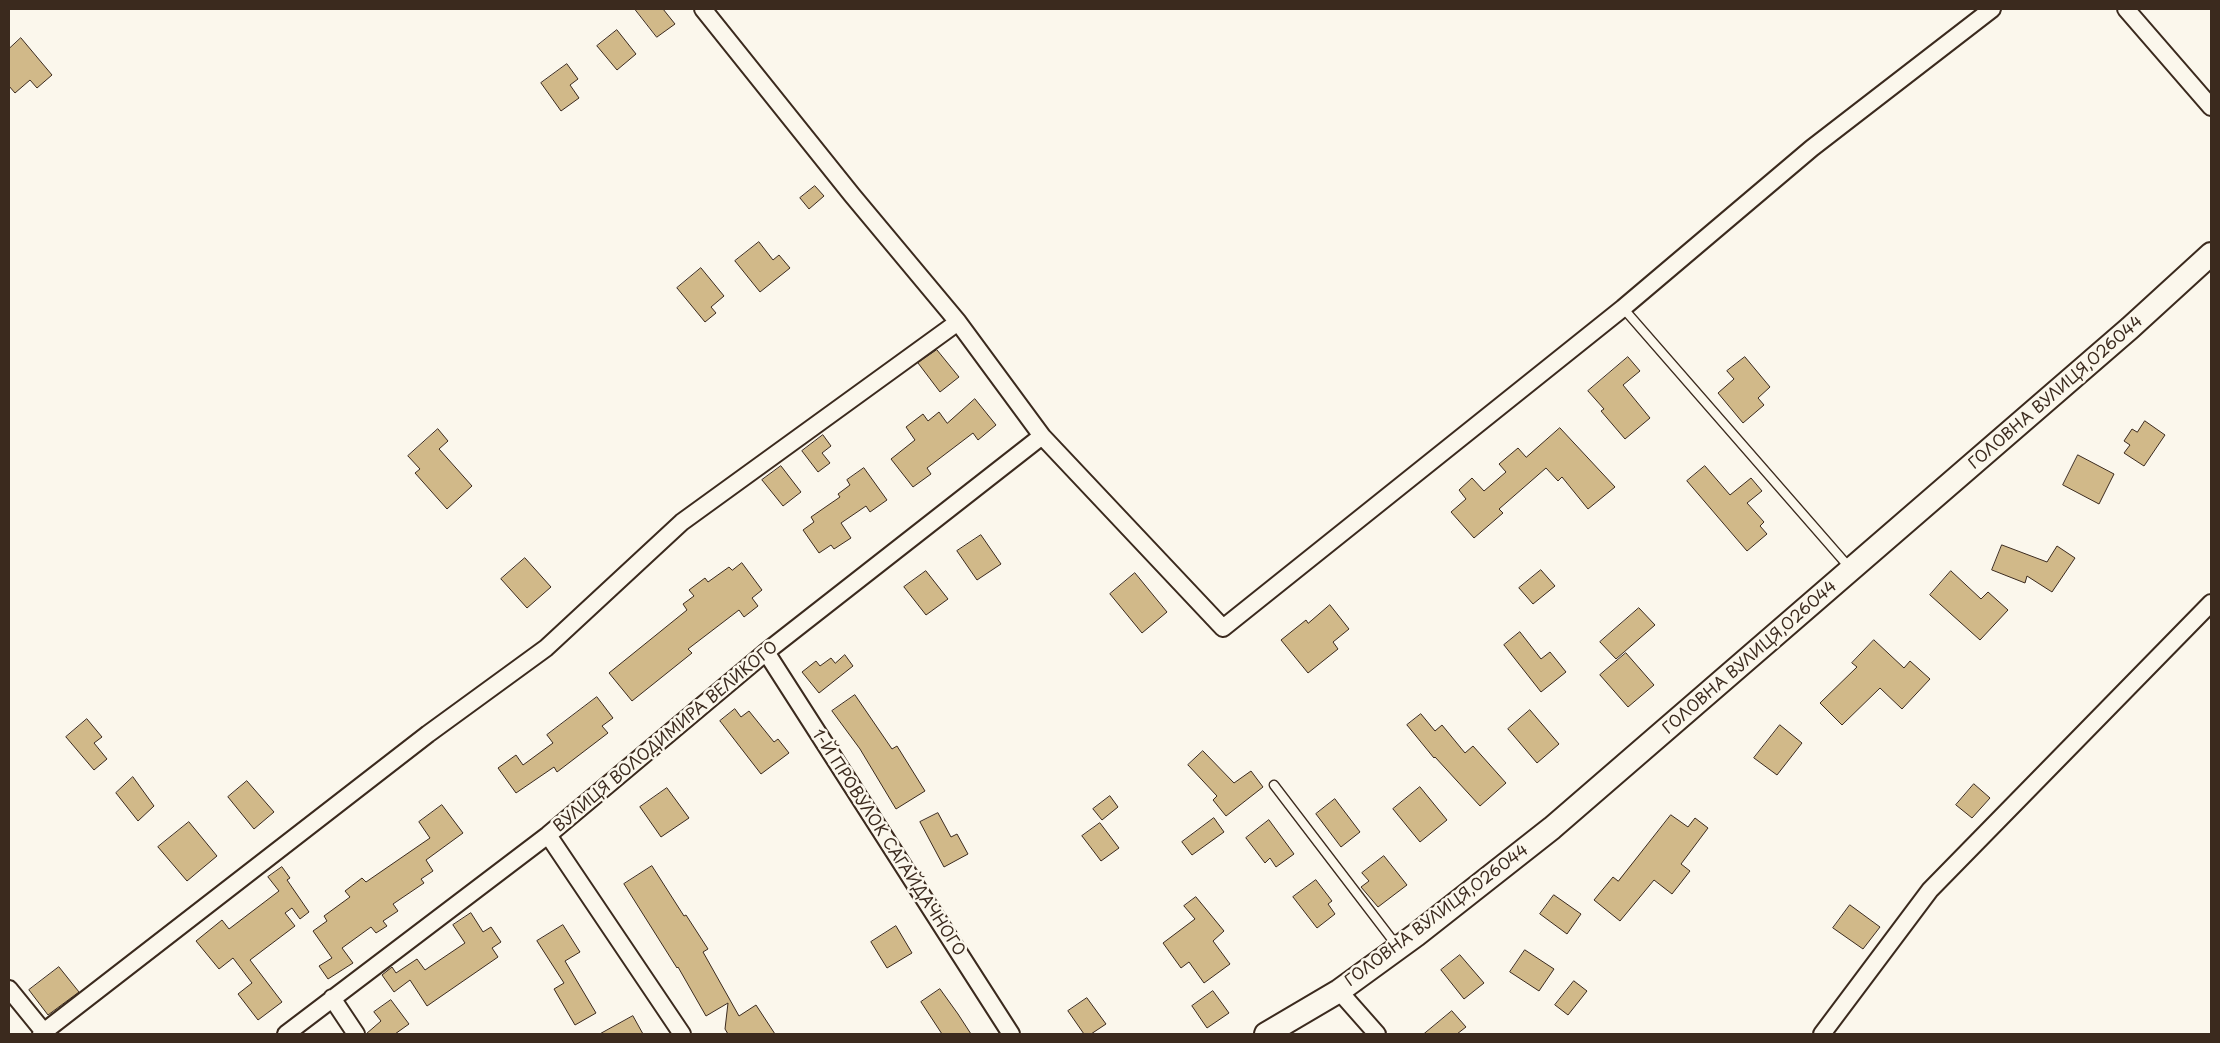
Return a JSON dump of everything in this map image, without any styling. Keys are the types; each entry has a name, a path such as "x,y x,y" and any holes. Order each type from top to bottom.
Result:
{"main road":[{"name":"ГОЛОВНА ВУЛИЦЯ,О26044","path":"1266,1034 1339,991 1398,948 1552,828 1852,571 2130,328 2211,254"}],"street":[{"path":"703,9 852,195 958,322 1042,436 1223,628 1623,308 1812,148 1992,9"},
{"path":"2126,9 2211,107"},
{"path":"9,989 43,1033 428,734 546,648 682,522 958,322"},
{"name":"ВУЛИЦЯ ВОЛОДИМИРА ВЕЛИКОГО","path":"286,1034 548,835 766,652 1042,436"},
{"path":"1822,1034 1930,890 2211,603"},
{"name":"1-Й ПРОВУЛОК САГАЙДАЧНОГО","path":"766,652 1011,1034"},
{"path":"548,835 682,1034"},
{"path":"1339,991 1377,1034"},
{"path":"332,998 356,1034"}],"lane":[{"path":"1623,308 1852,571"},
{"path":"1274,785 1398,948"}],"building":[{"path":"635,9 663,9 675,24 657,37"},
{"path":"617,30 636,54 617,70 597,46"},
{"path":"21,38 52,75 37,88 30,80 15,93 9,86 9,49"},
{"path":"567,64 578,79 570,85 579,98 561,111 541,83"},
{"path":"815,186 824,196 809,209 800,198"},
{"path":"759,242 773,260 779,255 790,268 760,292 735,261"},
{"path":"701,268 724,296 711,307 716,313 705,322 677,288"},
{"path":"937,350 959,377 940,392 918,363"},
{"path":"1628,357 1640,371 1623,385 1650,418 1625,439 1601,411 1604,409 1588,391"},
{"path":"1745,357 1770,387 1758,398 1764,405 1743,423 1718,393 1734,379 1727,371"},
{"path":"975,399 996,425 978,440 973,433 927,468 931,474 913,487 891,459 915,440 906,427 923,414 928,421 939,412 947,423"},
{"path":"2145,421 2165,435 2144,466 2124,453 2130,445 2124,441 2132,429 2137,432"},
{"path":"1560,428 1615,487 1588,509 1562,477 1558,481 1546,468 1499,509 1503,513 1474,538 1451,512 1466,499 1459,490 1472,478 1484,491 1506,472 1499,464 1518,448 1526,457"},
{"path":"438,429 448,441 439,449 472,486 447,509 415,473 420,469 408,456"},
{"path":"823,435 831,446 822,453 830,463 818,472 802,451"},
{"path":"2078,455 2114,474 2099,504 2063,485"},
{"path":"781,466 801,492 783,506 762,480"},
{"path":"1705,466 1730,495 1751,478 1762,491 1747,503 1764,522 1760,526 1767,534 1747,551 1687,481"},
{"path":"864,468 887,500 870,512 866,506 841,523 851,538 834,549 831,545 819,553 803,530 814,522 811,517 840,497 838,494 850,485 847,480"},
{"path":"981,535 1001,564 977,580 957,551"},
{"path":"2002,545 2047,562 2057,546 2075,558 2052,592 2027,576 2025,583 1992,570"},
{"path":"525,558 551,587 527,608 501,579"},
{"path":"742,563 762,590 752,598 758,606 744,617 739,610 688,649 692,653 632,701 609,673 687,610 683,604 694,596 689,590 705,578 708,582 729,567 732,570"},
{"path":"1541,570 1555,586 1533,604 1519,588"},
{"path":"926,571 948,599 926,615 904,587"},
{"path":"1951,571 1981,599 1988,592 2008,610 1980,640 1930,595"},
{"path":"1135,573 1167,612 1142,633 1110,594"},
{"path":"1330,605 1349,629 1333,642 1338,649 1308,673 1281,640 1306,620 1308,623"},
{"path":"1639,608 1655,625 1616,659 1600,642"},
{"path":"1520,632 1541,659 1550,652 1566,672 1541,692 1504,645"},
{"path":"1874,640 1904,668 1910,661 1930,679 1902,709 1880,688 1842,725 1820,703 1857,667 1852,663"},
{"path":"1626,653 1654,685 1628,707 1600,675"},
{"path":"845,655 853,666 819,693 802,672 816,661 820,666 831,658 835,663"},
{"path":"855,695 892,749 897,746 925,791 896,809 860,749 832,711"},
{"path":"597,697 613,718 602,726 608,733 557,772 554,767 516,793 498,768 516,755 523,765 553,743 547,735"},
{"path":"735,709 741,717 749,711 774,742 778,739 789,753 761,774 720,721"},
{"path":"1530,710 1559,744 1537,763 1508,729"},
{"path":"1421,714 1435,731 1442,725 1465,753 1473,746 1506,783 1480,806 1434,758 1407,725"},
{"path":"87,719 102,737 94,743 107,759 94,770 66,737"},
{"path":"1780,725 1802,743 1777,775 1754,758"},
{"path":"1203,751 1234,783 1251,771 1263,787 1226,816 1213,800 1217,796 1188,765"},
{"path":"133,777 154,806 138,821 116,793"},
{"path":"247,781 274,812 254,829 228,797"},
{"path":"1974,784 1990,798 1972,818 1956,805"},
{"path":"1420,787 1447,820 1420,842 1393,809"},
{"path":"667,788 689,818 661,837 640,807"},
{"path":"1110,796 1118,807 1102,820 1093,809"},
{"path":"1335,799 1360,832 1341,847 1316,814"},
{"path":"442,805 463,833 426,860 433,871 421,879 424,883 393,904 398,911 383,921 387,926 376,933 371,927 342,948 353,963 328,979 319,966 332,958 313,931 327,921 324,916 350,897 345,891 362,878 366,882 430,838 419,822"},
{"path":"938,813 951,837 957,834 968,854 944,867 920,822"},
{"path":"1671,815 1688,827 1695,818 1708,828 1681,864 1690,871 1672,894 1654,880 1620,921 1594,900 1613,877 1618,881"},
{"path":"1214,818 1224,832 1192,855 1182,842"},
{"path":"1269,820 1294,854 1276,867 1270,858 1265,863 1246,838"},
{"path":"189,822 217,856 187,881 158,847"},
{"path":"1100,823 1119,848 1101,861 1082,836"},
{"path":"1384,856 1407,885 1378,907 1361,887 1369,881 1362,873"},
{"path":"652,866 708,949 703,952 739,1016 756,1005 775,1034 728,1034 725,1029 728,1003 706,1016 678,967 624,884"},
{"path":"282,867 290,878 287,880 309,912 300,919 292,908 285,913 295,926 250,960 282,1002 258,1020 238,994 252,983 233,958 219,969 196,941 222,920 229,929 279,891 268,877"},
{"path":"1316,880 1332,901 1328,904 1335,914 1317,928 1293,897"},
{"path":"1554,895 1581,914 1567,934 1540,914"},
{"path":"1196,897 1224,931 1213,941 1230,964 1204,983 1189,962 1181,968 1163,943 1195,919 1184,906"},
{"path":"1850,905 1880,927 1863,949 1833,928"},
{"path":"471,913 483,932 491,927 501,942 492,948 498,957 427,1006 410,980 394,992 382,975 392,967 396,973 417,959 425,970 465,943 453,925"},
{"path":"563,925 580,952 565,961 596,1013 575,1025 554,989 564,983 537,941"},
{"path":"896,926 912,953 887,968 871,942"},
{"path":"1525,950 1554,969 1539,991 1510,972"},
{"path":"1460,955 1484,983 1464,999 1441,970"},
{"path":"59,967 79,992 48,1015 29,990"},
{"path":"1574,981 1587,991 1568,1015 1555,1005"},
{"path":"940,989 971,1034 942,1034 921,1002"},
{"path":"1213,991 1229,1013 1207,1028 1192,1006"},
{"path":"1087,998 1106,1024 1091,1034 1084,1034 1068,1011"},
{"path":"391,1000 409,1024 395,1034 366,1034 381,1021 374,1012"},
{"path":"1452,1011 1466,1027 1457,1034 1424,1034"},
{"path":"633,1016 643,1034 600,1034"}]}
